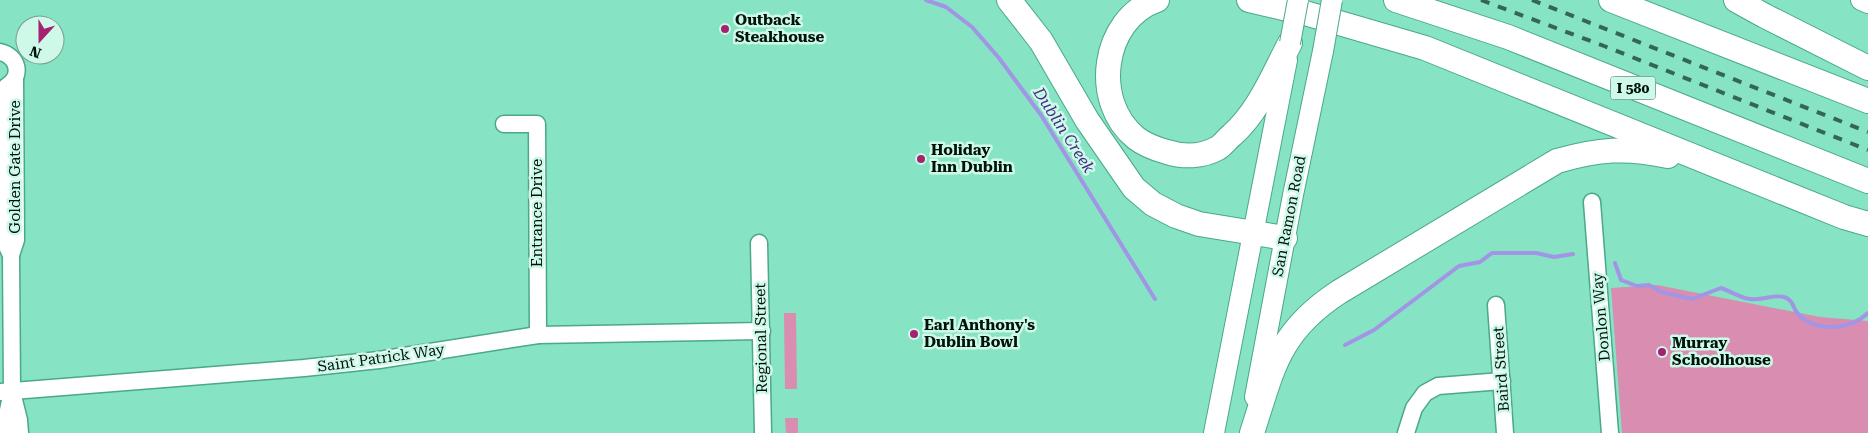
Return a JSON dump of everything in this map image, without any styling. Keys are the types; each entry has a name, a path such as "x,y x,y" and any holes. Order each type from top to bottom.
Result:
{"highway":[{"path":"1009,0 1041,42 1087,120 1134,188 1153,204 1176,216 1200,224 1285,238"},
{"path":"1157,0 1137,11 1114,41 1109,61 1108,82 1112,102 1122,122 1136,138 1154,149 1176,155 1199,155 1219,148 1251,115 1290,43"},
{"path":"1250,0 1305,13 1426,48 1844,217 1868,224"},
{"name":"I 580","path":"1396,0 1508,37 1868,181"},
{"path":"1612,0 1868,101"},
{"path":"1736,0 1868,68"},
{"path":"1250,433 1278,356 1296,328 1316,309 1350,285 1557,161 1614,149 1644,151 1725,169"}],"main road":[{"path":"1214,433 1298,0"},
{"name":"San Ramon Road","path":"1250,433 1285,238 1332,0"},
{"path":"1862,0 1868,3"}],"street":[{"name":"Golden Gate Drive","path":"0,52 9,55 16,63 17,73 15,79 16,240 11,255 6,433"},
{"path":"0,88 10,85 15,79"},
{"name":"Golden Gate Drive","path":"0,93 4,240 11,255"},
{"name":"Entrance Drive","path":"504,124 537,124 538,335"},
{"name":"Donlon Way","path":"1592,202 1610,433"},
{"name":"Regional Street","path":"759,243 763,433"},
{"name":"Baird Street","path":"1496,306 1506,433"},
{"name":"Saint Patrick Way","path":"6,392 304,368 379,360 538,335 762,331"},
{"path":"1406,433 1414,408 1425,393 1438,386 1502,381"},
{"name":"Golden Gate Drive","path":"6,392 19,420 20,433"}],"shaded area":[{"path":"1657,285 1820,317 1868,321 1868,433 1622,433 1611,288"},
{"path":"784,313 796,313 797,389 785,389"},
{"path":"785,418 798,418 798,433 786,433"}],"waterway":[{"name":"Dublin Creek","path":"926,0 946,7 972,27 999,58 1041,115 1155,299"},
{"name":"Dublin Creek","path":"1345,345 1374,330 1459,266 1480,262 1492,253 1536,253 1554,257 1573,254"},
{"name":"Dublin Creek","path":"1615,263 1621,280 1637,286 1649,285 1662,292 1692,299 1721,288 1750,299 1784,297 1792,302 1798,314 1806,320 1824,327 1843,326 1861,319 1868,313"}],"railway":[{"path":"1481,0 1604,46 1868,150"},
{"path":"1532,0 1868,132"}],"place":[{"name":"Outback Steakhouse","path":"725,29"},
{"name":"Holiday Inn Dublin","path":"921,159"},
{"name":"Earl Anthony's Dublin Bowl","path":"914,334"},
{"name":"Murray Schoolhouse","path":"1662,352"}]}
